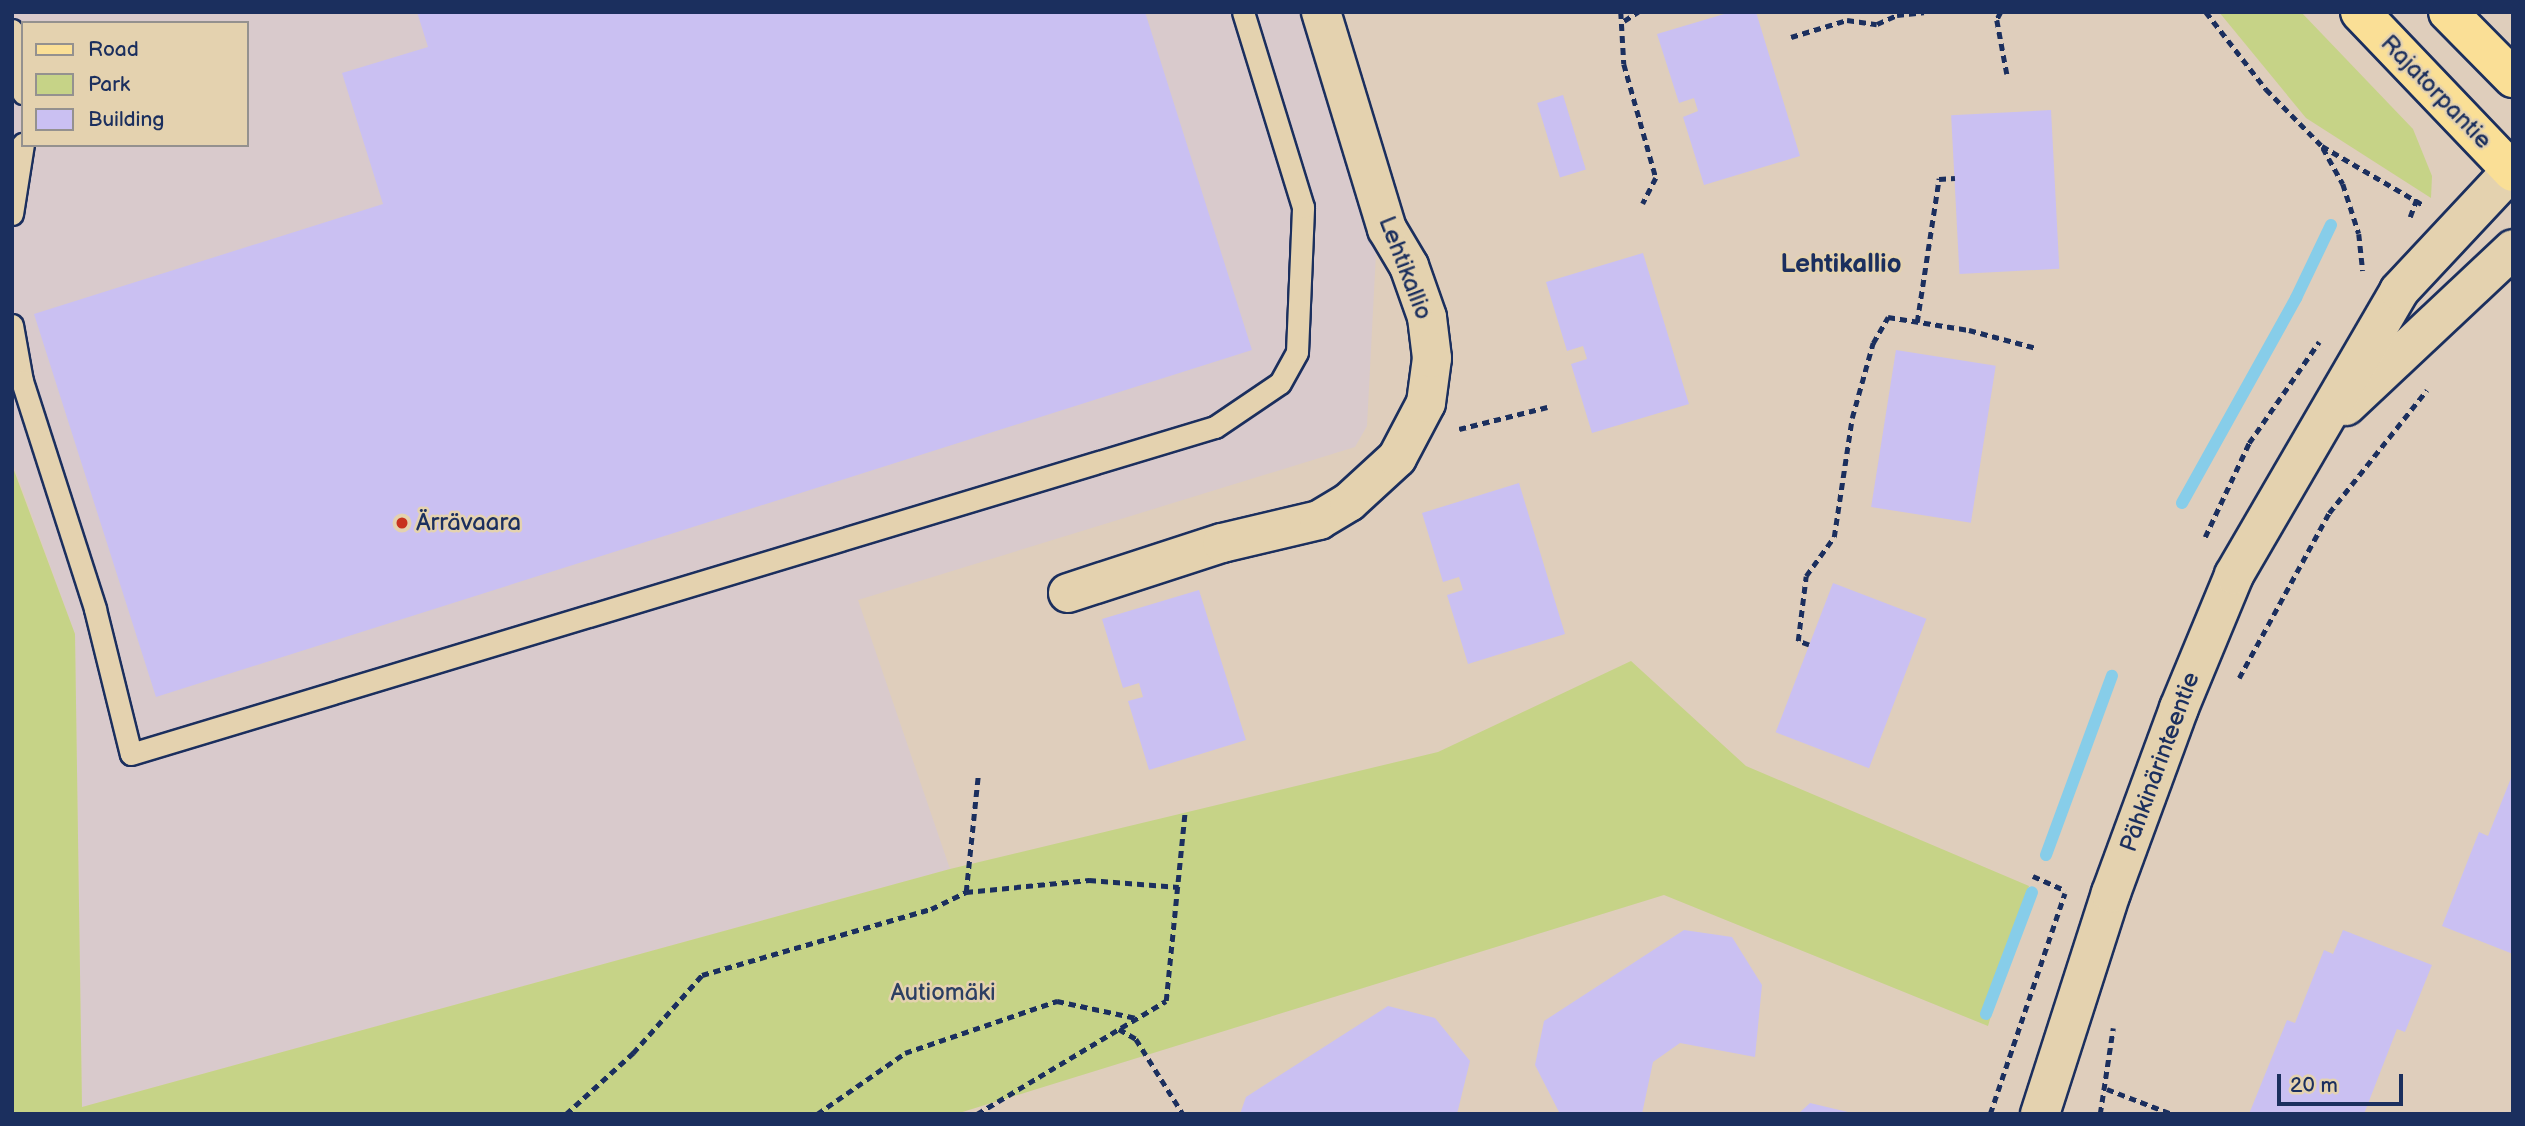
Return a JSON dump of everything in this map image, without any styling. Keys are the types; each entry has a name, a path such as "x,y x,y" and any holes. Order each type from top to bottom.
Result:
{"main road":[{"name":"Rajatorpantie","path":"2360,12 2512,170"},
{"path":"2448,12 2513,78"}],"street":[{"name":"Lehtikallio","path":"1068,593 1222,543 1319,520 1374,481 1397,458 1426,403 1432,358 1427,317 1409,266 1388,229 1321,12"},
{"name":"Pähkinärinteentie","path":"2040,1114 2111,893 2207,636 2270,507 2320,428 2399,291 2452,231 2512,170"},
{"name":"Pähkinärinteentie","path":"2320,428 2439,323 2513,249"}],"lane":[{"path":"12,325 22,381 94,609 131,754 1215,426 1270,390 1280,383 1297,352 1303,207 1243,12"},
{"path":"13,33 21,81"},
{"path":"12,214 23,147"}],"path":[{"path":"1621,12 1624,21 1624,64 1656,178 1643,204"},
{"path":"1624,21 1638,12"},
{"path":"1791,37 1847,20 1877,24 1897,15 1924,12"},
{"path":"2206,12 2266,89 2322,146 2343,184 2359,234 2365,286"},
{"path":"1999,13 2007,74"},
{"path":"2322,146 2417,198 2452,231"},
{"path":"1917,322 1940,179 1955,178"},
{"path":"1809,645 1798,641 1806,576 1834,537 1852,418 1874,343 1888,317 2036,348"},
{"path":"2232,691 2329,513 2432,384"},
{"path":"1413,431 1442,433 1547,407"},
{"path":"965,892 978,776"},
{"path":"977,1114 1166,1001 1185,813"},
{"path":"2033,876 2066,891"},
{"path":"566,1114 633,1053 702,975 931,909 965,892 1090,880 1179,887"},
{"path":"817,1114 905,1053 1057,1001 1137,1018"},
{"path":"2100,1114 2107,1089 2114,1016"},
{"path":"1119,1029 1136,1039 1183,1114"},
{"path":"2107,1089 2172,1114"}],"shaded area":[{"path":"12,12 1301,12 1376,253 1367,426 1355,447 858,600 950,869 82,1107 75,634 12,461"}],"green space":[{"path":"2219,12 2301,12 2413,129 2432,176 2431,198 2306,118"},
{"name":"Autiomäki","path":"12,465 75,634 82,1107 950,869 1438,752 1631,661 1746,766 2029,886 1988,1026 1664,895 956,1114 12,1114"}],"building":[{"name":"Ärrävaara","path":"417,12 1145,12 1252,350 156,697 34,314 383,204 342,73 428,47"},
{"path":"1731,12 1756,12 1800,156 1704,185 1683,117 1698,111 1694,98 1679,103 1657,34"},
{"path":"1563,95 1586,170 1560,177 1537,103"},
{"path":"2051,110 2059,269 1959,274 1951,115"},
{"path":"1643,253 1689,404 1592,433 1571,364 1587,359 1583,346 1567,351 1546,282"},
{"path":"1896,350 1996,366 1971,523 1871,507"},
{"path":"1519,483 1565,634 1468,664 1447,595 1463,590 1459,577 1443,582 1422,513"},
{"path":"1833,583 1926,619 1869,768 1776,732"},
{"path":"1199,590 1246,740 1149,770 1128,701 1143,697 1139,683 1123,688 1102,619"},
{"path":"2513,773 2513,954 2442,926 2479,832 2488,836"},
{"path":"1684,930 1732,937 1762,985 1755,1057 1680,1043 1653,1062 1642,1114 1559,1112 1535,1065 1544,1021"},
{"path":"2343,930 2432,965 2405,1032 2397,1029 2364,1114 2249,1114 2287,1020 2295,1023 2324,950 2333,954"},
{"path":"1388,1006 1435,1018 1470,1061 1457,1114 1240,1114 1246,1097"},
{"path":"1810,1103 1852,1113 1852,1114 1798,1114"}],"waterway":[{"path":"2182,503 2296,298 2331,225"},
{"path":"2046,855 2112,676"},
{"path":"1986,1014 2032,892"}],"place":[{"name":"Ärrävaara","path":"402,523"}],"district":[{"name":"Lehtikallio","path":"1841,265"}]}
